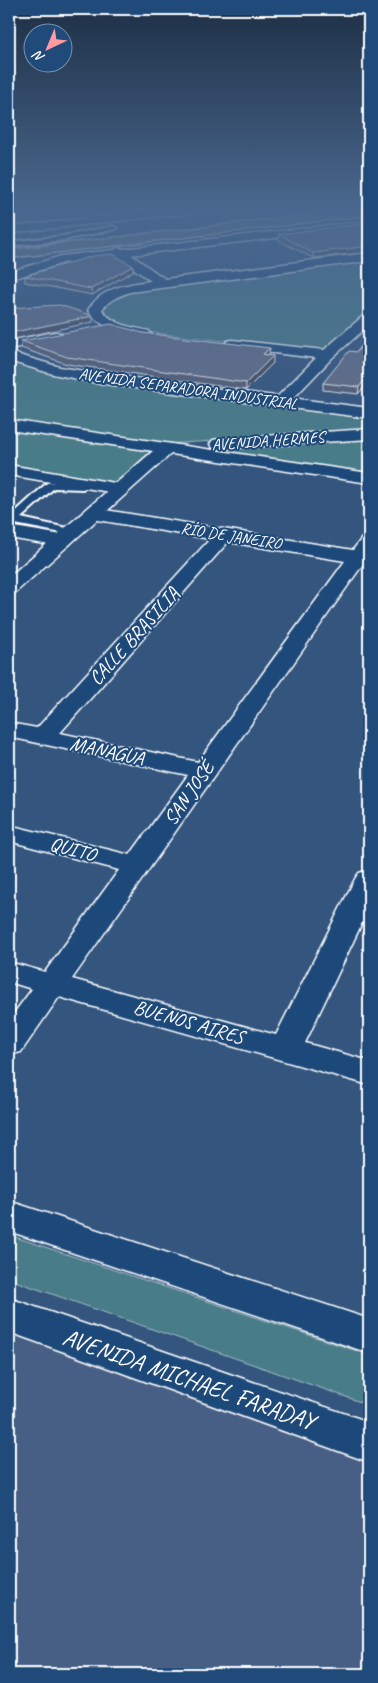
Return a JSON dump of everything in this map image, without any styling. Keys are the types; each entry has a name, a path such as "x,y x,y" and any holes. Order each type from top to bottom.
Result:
{"street":[{"path":"126,289 115,292 98,304 95,310 99,318 110,325 143,334 162,336"},
{"path":"282,401 327,356 368,320"},
{"path":"92,329 110,325"},
{"path":"9,345 74,332"},
{"path":"218,343 327,356"},
{"name":"AVENIDA SEPARADORA INDUSTRIAL","path":"9,356 58,371 96,378 369,413"},
{"path":"9,425 369,478"},
{"name":"AVENIDA HERMES","path":"167,448 369,434"},
{"path":"9,588 167,448"},
{"path":"9,470 119,490"},
{"name":"RÍO DE JANEIRO","path":"93,514 224,535 366,553"},
{"path":"9,532 67,536"},
{"name":"CALLE BRASILIA","path":"43,737 224,535"},
{"name":"SAN JOSÉ","path":"9,1044 366,553"},
{"name":"MANAGUA","path":"9,730 205,772"},
{"name":"QUITO","path":"9,833 138,866"},
{"path":"286,1050 369,879"},
{"name":"BUENOS AIRES","path":"9,972 369,1073"},
{"path":"9,1216 369,1336"},
{"name":"AVENIDA MICHAEL FARADAY","path":"9,1315 369,1442"}],"lane":[{"path":"67,536 19,522 15,518 51,485 64,484 119,490"}],"shaded area":[{"path":"9,1326 369,1455 369,1674 9,1674"}],"green space":[{"path":"369,289 369,308 324,352 147,332 117,324 102,310 112,298 133,290"},
{"path":"9,358 25,365 93,380 369,415 369,431 166,444 9,424"},
{"path":"9,429 161,449 118,487 9,469"},
{"path":"369,438 369,475 198,450"},
{"path":"9,1235 369,1355 369,1405 9,1279"}],"building":[{"path":"60,305 93,316 9,333 9,308"},
{"path":"111,324 143,333 270,348 263,354 273,356 246,383 67,357 21,341"},
{"path":"369,336 369,375 359,387 323,383 349,351 357,352"}]}
